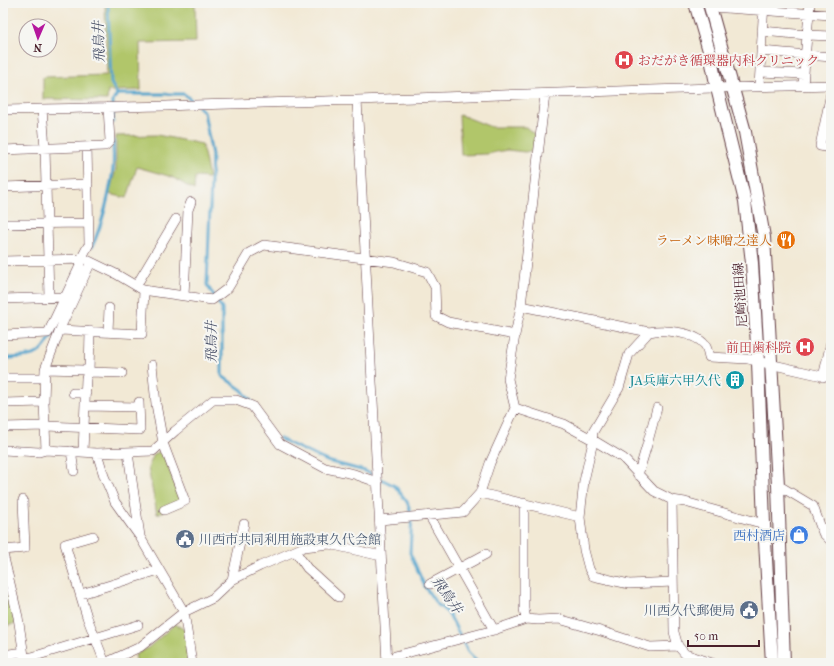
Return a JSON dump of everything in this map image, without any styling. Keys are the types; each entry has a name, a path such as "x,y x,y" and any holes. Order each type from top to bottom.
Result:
{"main road":[{"name":"尼崎池田線","path":"695,3 710,54 745,201 752,263 758,362 764,524 772,663"},
{"path":"710,5 745,132 764,237 778,485 784,663"}],"street":[{"path":"803,86 810,3"},
{"path":"710,5 764,7 809,14 831,15"},
{"path":"759,86 764,7"},
{"path":"762,31 831,36"},
{"path":"761,51 831,57"},
{"path":"760,72 804,74"},
{"path":"3,110 545,94 717,88 733,86 831,85"},
{"path":"831,93 820,146 831,148"},
{"path":"380,520 463,512 480,493 490,463 515,408 508,379 521,306 545,94"},
{"path":"358,100 388,663"},
{"path":"3,150 105,146 110,141 108,107"},
{"path":"42,109 48,223 49,297"},
{"path":"3,335 48,333 79,268 81,259 89,244 87,147"},
{"path":"3,187 88,184"},
{"path":"184,296 188,210 191,202"},
{"path":"60,330 142,334 140,288 176,219"},
{"path":"3,224 88,223"},
{"path":"3,261 85,259 140,288 212,300 228,288 249,253 264,246 394,262 427,272 434,287 436,316 448,322 515,335"},
{"path":"46,450 44,402 45,373 60,330 91,262"},
{"path":"3,299 65,297"},
{"path":"521,306 649,332 658,330 691,335 705,345 709,357 748,359 827,378 831,342"},
{"path":"108,332 109,308"},
{"path":"84,452 86,378 89,372 90,331"},
{"path":"649,332 629,354 619,388 593,432 592,446 584,481 580,517 584,550 589,569 593,576 629,584 674,582"},
{"path":"152,365 162,443 186,501 164,510"},
{"path":"3,378 84,370 89,372 122,373"},
{"path":"73,393 86,393"},
{"path":"3,450 39,452 46,450 97,453 153,452 213,400 236,400 252,406 280,444 325,468 354,474 378,483"},
{"path":"3,403 44,402"},
{"path":"3,427 46,426 140,430 139,405 85,406"},
{"path":"515,408 564,424 623,458 654,491 672,500 685,502 764,524"},
{"path":"638,475 657,408"},
{"path":"71,451 74,471"},
{"path":"97,453 104,476 115,502 140,538 184,612 192,663"},
{"path":"128,453 140,538"},
{"path":"778,485 813,506 823,532 831,541"},
{"path":"480,493 580,517"},
{"path":"3,550 25,548 23,500"},
{"path":"672,500 674,632 678,646 685,659 712,663"},
{"path":"524,503 524,601 526,619"},
{"path":"429,515 494,630"},
{"path":"232,580 244,524"},
{"path":"93,536 65,544 105,663 140,647 184,612 213,598 232,580 304,547 329,544 382,556"},
{"path":"296,551 307,568 339,597"},
{"path":"3,554 18,617 24,657"},
{"path":"430,584 486,554"},
{"path":"81,594 159,570"},
{"path":"388,663 395,656 494,630 526,619 559,619 650,647 678,646"},
{"path":"3,655 32,657 138,625"}],"green space":[{"path":"105,3 195,3 196,42 140,43 141,90 108,91 107,100 43,99 43,77 107,75"},
{"path":"459,115 491,127 526,127 536,136 535,150 525,152 507,150 488,154 461,155"},
{"path":"157,135 202,144 209,178 195,177 194,190 172,177 137,167 127,198 109,194 116,169 116,136"},
{"path":"162,451 183,505 157,514 148,468 154,454"},
{"path":"3,565 16,624 3,626"},
{"path":"175,624 185,630 189,663 137,663 135,655 148,648"}],"waterway":[{"name":"飛鳥井","path":"108,3 111,83 117,94 184,94 195,103"},
{"path":"113,122 113,101 117,94"},
{"name":"飛鳥井","path":"199,107 204,112 212,155 207,285 222,309 222,376 242,390 253,404"},
{"path":"92,247 102,219 110,188 113,166 113,141"},
{"path":"9,358 25,357 37,354 45,346 53,332"},
{"name":"飛鳥井","path":"280,438 327,461 365,471 395,486 407,502 412,515 410,553 425,587 436,603 449,614 468,652 479,663"}],"place":[{"name":"おだがき循環器内科クリニック","path":"624,60"},
{"name":"ラーメン味噌之達人","path":"786,240"},
{"name":"前田歯科院","path":"805,347"},
{"name":"JA兵庫六甲久代","path":"735,380"},
{"name":"西村酒店","path":"799,535"},
{"name":"川西市共同利用施設東久代会館","path":"185,539"},
{"name":"川西久代郵便局","path":"749,610"}]}
